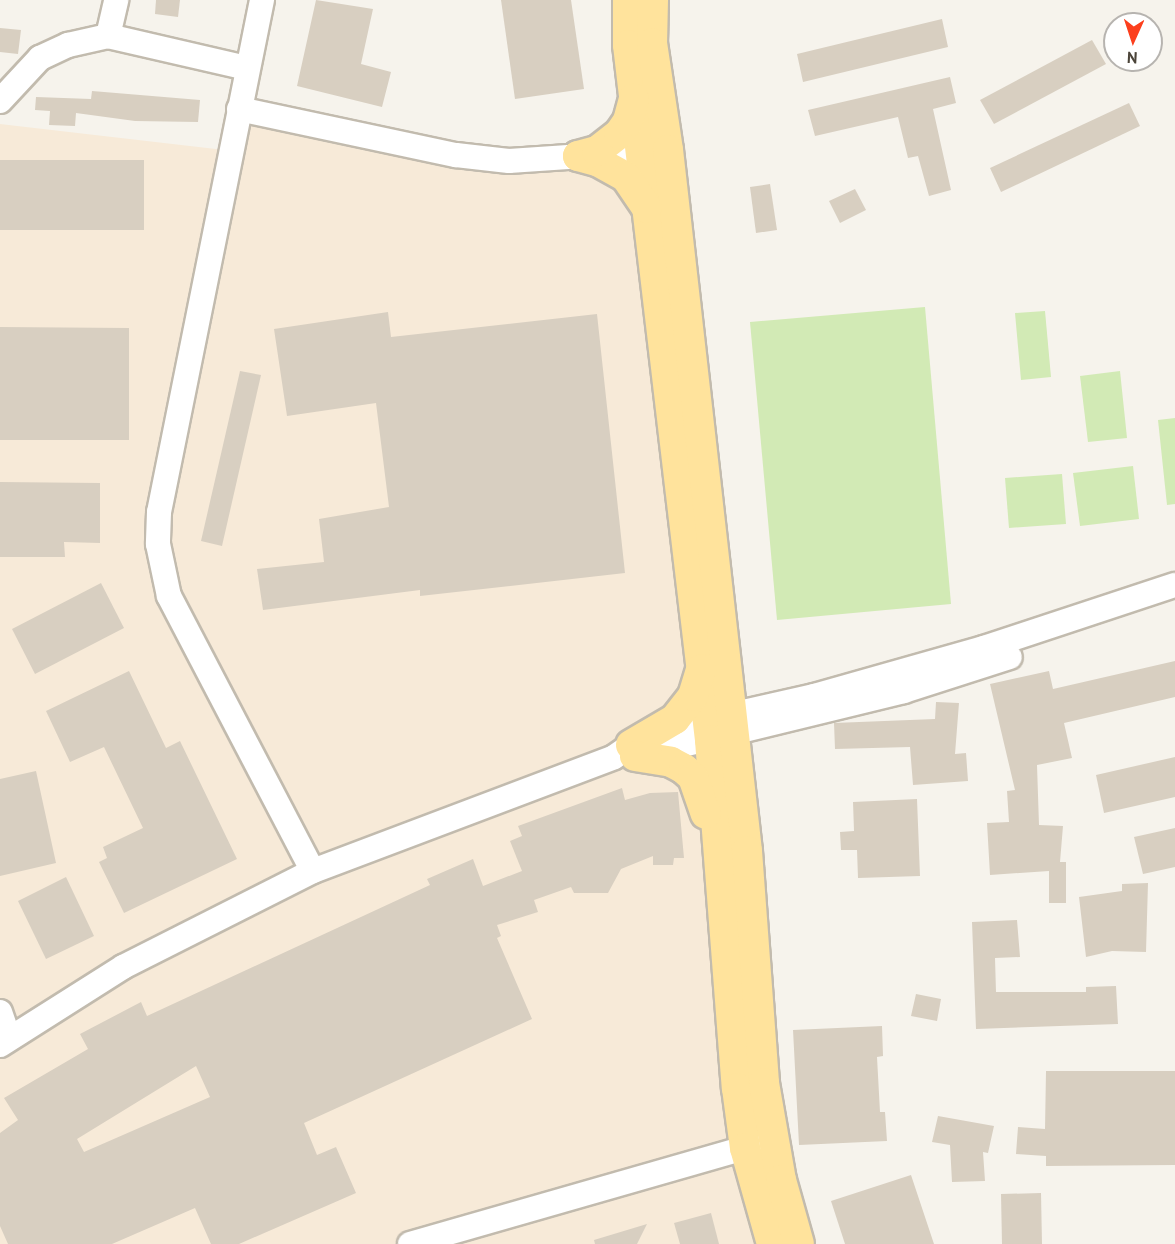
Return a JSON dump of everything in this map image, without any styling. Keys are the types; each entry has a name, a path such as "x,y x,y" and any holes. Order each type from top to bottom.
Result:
{"main road":[{"path":"628,0 634,97 655,152 647,208 701,669 721,726"},
{"path":"653,0 655,152 721,726 729,850 737,1088 799,1244"},
{"path":"578,156 597,151 619,134 627,122 634,97"},
{"path":"578,156 597,161 626,177 647,208"},
{"path":"627,753 675,719 693,696 701,669"},
{"path":"627,753 671,762 693,777 729,850"},
{"path":"759,1144 772,1244"}],"street":[{"path":"108,36 116,0"},
{"path":"262,0 159,512 158,544 169,596 313,872"},
{"path":"0,100 40,58 68,45 108,36 247,68"},
{"path":"239,109 456,154 508,161 655,152"},
{"path":"0,1012 4,1042 123,968 313,872 627,753 814,696 984,648 1175,585"},
{"path":"721,726 904,691 1175,602"},
{"path":"410,1244 759,1144"}],"shaded area":[{"path":"239,109 456,155 642,153 772,1244 0,1244 0,124 233,151"}],"green space":[{"path":"925,307 951,604 777,620 750,322"},
{"path":"1045,311 1051,377 1021,380 1015,313"},
{"path":"1120,371 1127,438 1088,442 1080,376"},
{"path":"1175,418 1175,504 1167,505 1158,420"},
{"path":"1133,466 1139,519 1080,526 1073,473"},
{"path":"1062,474 1066,524 1009,528 1005,478"}],"building":[{"path":"156,0 180,0 178,17 155,14"},
{"path":"316,0 373,9 361,64 391,72 382,107 297,86"},
{"path":"501,0 571,0 584,89 515,99"},
{"path":"942,19 948,47 803,82 797,54"},
{"path":"0,28 21,30 18,54 0,52"},
{"path":"1092,40 1103,59 1103,66 994,124 980,100"},
{"path":"950,77 956,103 933,109 951,190 929,196 918,156 908,158 898,117 815,136 808,110"},
{"path":"92,91 200,100 198,122 135,121 76,113 75,126 49,125 50,111 35,110 36,97 91,99"},
{"path":"1129,103 1140,126 1001,192 990,168"},
{"path":"0,160 144,160 144,230 0,230"},
{"path":"770,184 777,230 756,233 750,187"},
{"path":"855,189 866,210 840,223 829,201"},
{"path":"388,312 391,337 597,314 625,573 420,596 420,590 263,610 257,569 324,562 319,519 389,507 376,403 287,416 274,329"},
{"path":"0,327 129,328 129,440 0,440"},
{"path":"240,371 261,375 222,546 201,541"},
{"path":"0,482 100,483 100,543 64,542 65,557 0,557"},
{"path":"101,583 124,628 35,674 12,629"},
{"path":"1175,661 1175,697 1064,723 1072,758 1037,765 1039,825 1063,826 1060,862 1066,862 1066,903 1049,903 1049,871 990,875 987,823 1009,822 1007,791 1015,790 990,684 1049,671 1053,689"},
{"path":"129,671 166,748 180,741 237,859 124,913 99,862 107,858 103,847 143,828 104,747 70,762 46,711"},
{"path":"936,702 959,703 955,754 966,753 968,781 913,785 910,747 835,749 834,723 935,719"},
{"path":"1175,757 1175,797 1104,813 1096,775"},
{"path":"36,771 56,863 0,876 0,779"},
{"path":"622,788 625,800 650,793 678,792 684,858 674,858 673,865 653,865 653,856 621,869 608,893 574,893 571,887 534,900 538,912 497,925 501,936 497,938 532,1019 304,1123 317,1155 336,1147 356,1193 239,1244 211,1244 195,1208 112,1244 8,1244 0,1226 0,1133 18,1120 4,1098 88,1049 80,1034 141,1002 147,1016 430,885 427,879 473,859 483,886 522,871 510,841 522,836 518,826","holes":["196,1066 210,1097 84,1152 77,1139"]},
{"path":"917,799 920,876 858,878 857,850 841,850 840,832 854,831 853,802"},
{"path":"1175,828 1175,867 1143,874 1134,837"},
{"path":"66,877 94,936 46,959 18,901"},
{"path":"1148,883 1146,952 1112,951 1086,957 1079,897 1122,891 1122,884"},
{"path":"1017,920 1020,957 995,958 996,992 1086,992 1086,987 1116,986 1118,1024 976,1029 972,922"},
{"path":"916,994 941,999 937,1021 911,1016"},
{"path":"882,1026 883,1056 877,1057 880,1112 885,1112 887,1141 799,1145 793,1030"},
{"path":"1046,1071 1175,1071 1175,1165 1046,1166 1046,1156 1016,1154 1018,1127 1045,1129"},
{"path":"938,1116 994,1126 988,1153 983,1152 985,1181 952,1182 950,1145 932,1142"},
{"path":"911,1175 934,1244 845,1244 831,1201"},
{"path":"1041,1193 1042,1244 1002,1244 1001,1194"},
{"path":"711,1213 719,1244 680,1244 674,1223"},
{"path":"647,1224 637,1244 595,1244 594,1240"}]}
